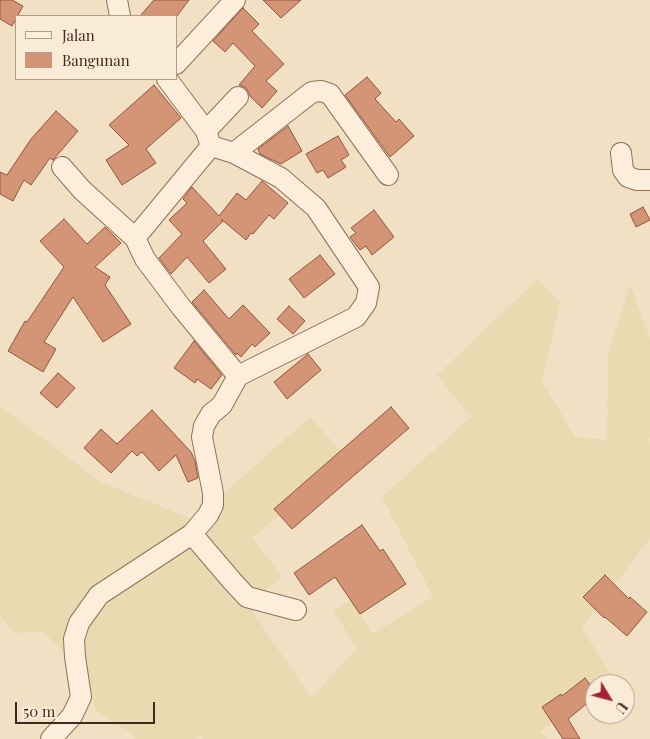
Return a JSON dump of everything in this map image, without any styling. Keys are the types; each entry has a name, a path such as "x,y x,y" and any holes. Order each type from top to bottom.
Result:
{"street":[{"path":"117,0 120,15"},
{"path":"178,62 235,0"},
{"path":"51,739 72,716 81,697 74,639 79,623 100,596 192,534 213,505 213,493 202,437 204,426 212,414 222,405 238,376 356,317 366,303 369,287 316,208 281,178 209,139 168,80"},
{"path":"234,153 312,92 321,90 330,94 388,175"},
{"path":"135,238 238,97"},
{"path":"621,153 623,170 628,177 637,180 650,180"},
{"path":"62,168 82,190 135,238 145,259 181,307 238,376"},
{"path":"192,534 247,596 296,610"}],"shaded area":[{"path":"538,279 560,303 542,381 575,437 607,440 608,354 630,284 650,339 650,438 648,439 650,444 650,538 582,628 611,674 585,674 585,699 540,731 547,739 204,739 198,735 196,739 135,739 135,735 96,711 82,669 42,631 15,633 0,616 0,406 101,482 194,520 310,417 348,458 252,538 282,576 249,606 311,698 357,648 333,611 351,600 372,634 433,597 382,497 471,417 437,375"}],"building":[{"path":"0,0 12,0 23,6 18,15 15,15 12,26 0,19"},
{"path":"154,0 189,0 178,15 141,15"},
{"path":"263,0 301,0 281,18"},
{"path":"243,8 259,24 252,31 284,64 266,81 277,91 262,108 250,96 246,88 239,85 255,66 233,43 225,52 213,41"},
{"path":"367,77 381,93 375,99 396,122 399,119 414,136 390,157 345,95"},
{"path":"154,85 181,118 146,149 156,163 122,185 106,160 129,145 109,125"},
{"path":"56,111 78,131 53,160 50,158 31,185 24,180 13,201 0,194 0,172 7,175 31,139"},
{"path":"288,126 302,151 281,164 260,154 258,149"},
{"path":"338,136 349,155 341,160 346,167 328,178 323,170 317,173 306,154"},
{"path":"262,181 288,203 274,219 269,215 246,240 221,219 223,221 203,241 226,269 209,283 187,257 171,274 159,258 182,234 169,220 187,203 183,199 192,187 219,216 237,193 246,200"},
{"path":"643,207 650,220 636,227 630,214"},
{"path":"374,210 394,237 372,255 366,246 360,250 350,237 356,233 351,228"},
{"path":"64,219 87,244 105,227 121,243 95,267 110,277 105,285 131,324 103,342 73,297 44,342 56,349 43,372 8,351 25,321 27,322 64,267 40,241"},
{"path":"320,255 335,274 304,298 289,279"},
{"path":"204,290 229,319 243,305 270,333 255,347 252,344 241,357 237,353 236,355 192,302"},
{"path":"289,306 305,321 293,334 277,319"},
{"path":"194,341 222,375 211,389 197,379 195,383 174,368"},
{"path":"308,354 321,370 287,399 274,382"},
{"path":"58,373 75,388 57,408 40,393"},
{"path":"391,407 409,428 292,529 274,509"},
{"path":"152,410 191,452 195,461 198,478 188,482 176,455 159,471 142,452 137,456 132,451 111,473 84,448 101,429 117,444"},
{"path":"362,525 380,551 383,549 406,584 360,614 335,577 309,595 294,573"},
{"path":"605,575 629,599 630,597 647,612 627,636 604,618 583,597"},
{"path":"585,678 585,705 568,719 580,739 563,739 542,707 561,694 562,696"}]}
